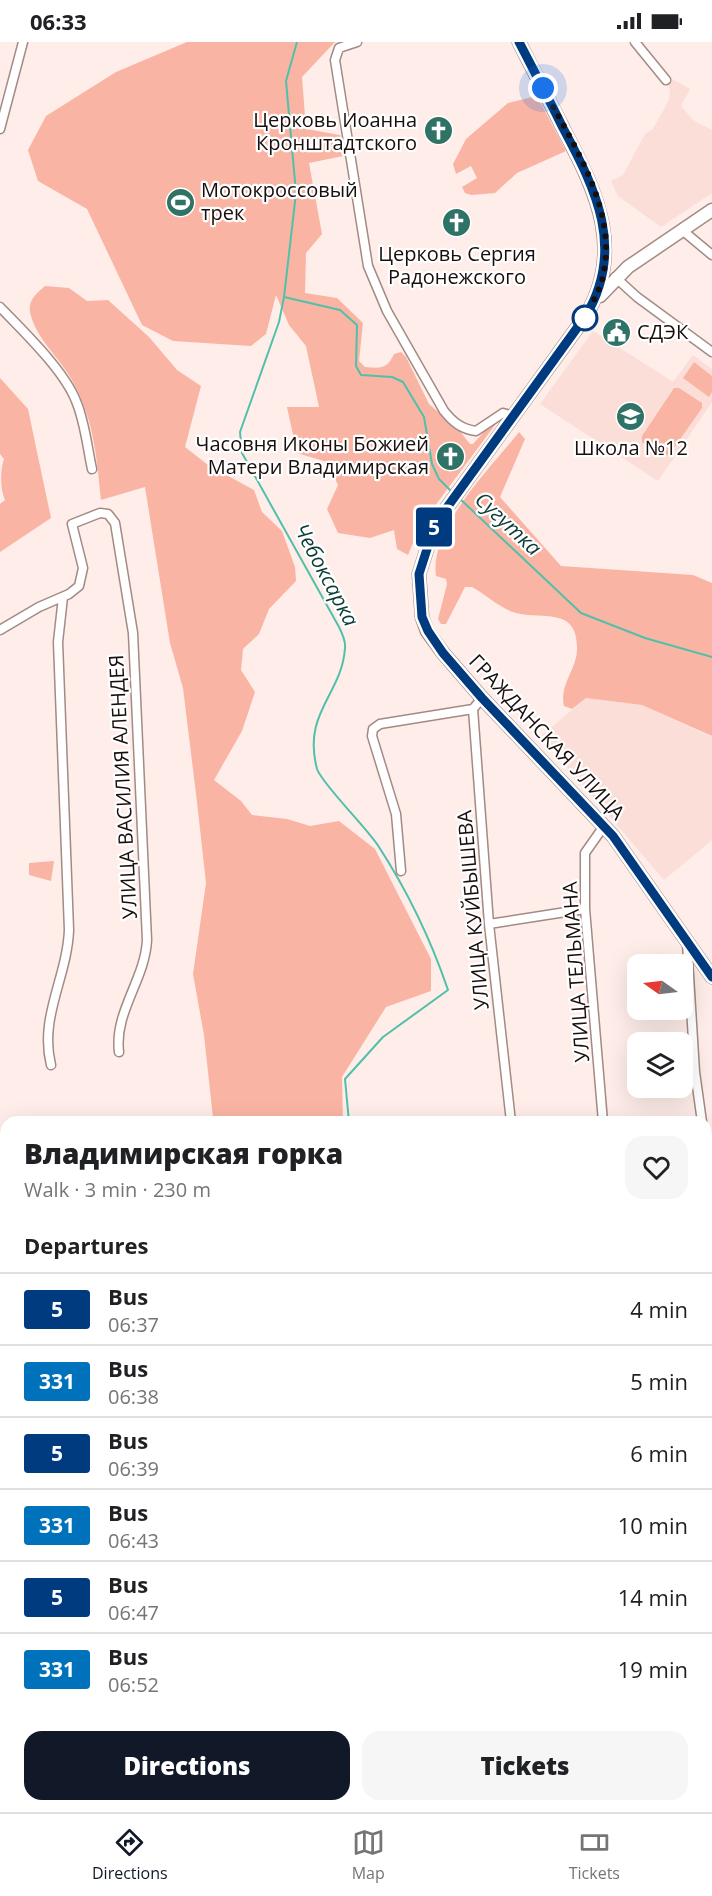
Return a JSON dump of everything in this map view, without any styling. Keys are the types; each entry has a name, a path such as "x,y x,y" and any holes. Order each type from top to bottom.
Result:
{"main road":[{"path":"519,42 592,186 602,223 605,260 602,278 592,306"},
{"path":"592,306 615,277 712,210"},
{"path":"605,260 615,277"},
{"name":"ГРАЖДАНСКАЯ УЛИЦА","path":"592,306 445,507 428,540 423,557 418,587 422,617 428,631 443,653 482,698 604,826 712,976"}],"street":[{"path":"0,129 22,42"},
{"path":"357,42 339,48 334,60 368,266 387,311 444,411 452,421 461,427 476,431 503,413 513,416"},
{"path":"635,42 666,80"},
{"path":"682,230 691,240 712,255"},
{"path":"615,277 637,297 712,352"},
{"path":"0,307 30,338 71,391 84,426 92,469"},
{"name":"УЛИЦА ВАСИЛИЯ АЛЕНДЕЯ","path":"63,597 75,590 83,578 72,524 100,513 111,517 115,523 133,639 147,940 143,968 118,1028 118,1052"},
{"path":"0,630 63,597"},
{"path":"51,1065 46,1038 48,1019 64,966 69,930 58,642 63,597"},
{"path":"401,871 396,814 374,745 373,729 380,724 473,710 482,698"},
{"name":"УЛИЦА КУЙБЫШЕВА","path":"473,710 489,924 510,1116"},
{"name":"УЛИЦА ТЕЛЬМАНА","path":"602,1116 585,909 585,853 604,826"},
{"path":"489,924 585,909"},
{"path":"687,940 695,1072 701,1116"}],"shaded area":[{"path":"187,42 335,42 302,77 306,129 340,135 343,156 309,163 322,234 306,253 305,293 337,298 363,323 359,361 365,367 383,367 389,363 394,354 401,352 406,357 429,404 458,429 470,444 473,444 492,423 495,425 420,526 408,555 397,549 394,530 370,538 338,533 327,509 338,485 327,462 297,453 287,407 319,407 306,346 289,325 276,295 266,334 251,346 173,341 142,325 87,209 38,181 28,150 46,116 116,72"},
{"path":"672,79 690,89 681,106 693,120 712,130 712,193 661,227 618,196 611,181 623,175 645,134 653,129 669,100 668,86"},
{"path":"537,96 566,151 517,173 495,193 471,195 465,193 462,187 477,178 471,166 456,174 453,164 466,139 508,103"},
{"path":"45,286 69,288 87,301 108,300 149,337 177,370 201,386 185,447 208,465 254,490 262,512 282,531 295,567 296,581 269,609 259,634 243,649 241,670 255,692 242,731 214,780 241,801 252,815 287,819 310,826 339,821 375,849 431,959 431,991 386,1007 342,1077 343,1116 213,1116 204,1035 193,974 206,883 183,688 170,643 145,487 101,500 89,421 69,375 36,329 30,308 36,294"},
{"name":"Школа №12","path":"593,331 673,382 693,355 712,369 712,402 658,481 540,404"},
{"path":"694,362 712,376 712,392 709,397 683,378"},
{"path":"0,378 28,409 51,518 0,552 0,504 5,500 1,479 4,459 0,454"},
{"path":"674,388 679,388 702,403 702,408 669,455 662,455 642,442 642,436"},
{"path":"519,432 525,439 500,497 561,566 693,575 712,583 712,736 642,705 586,698 572,709 564,706 564,691 577,649 576,635 572,626 565,621 510,611 472,587 465,587 446,624 441,624 438,619 447,584 446,579 436,576 436,558 442,538 464,500"},
{"path":"586,698 642,705 712,737 712,840 664,880 541,736"},
{"path":"54,861 51,881 29,875 29,863"}],"waterway":[{"name":"Чебоксарка","path":"297,42 286,81 296,193 284,297 279,322 240,432 242,453 339,627 344,640 342,664 318,718 314,749 317,769 327,785 373,839 390,864 418,917 448,990 383,1037 345,1079 348,1116"},
{"name":"Сугутка","path":"284,297 340,310 357,325 356,366 361,375 392,377 403,382 424,417 432,464 439,479 452,492"},
{"name":"Сугутка","path":"458,497 581,613 645,638 712,657"}],"bus line":[{"name":"5","path":"519,42 597,198 604,236 604,269 597,295 585,317 445,507 435,524 419,574 419,603 428,631 443,653 482,698 613,836 712,977"}],"place":[{"name":"Церковь Иоанна Кронштадтского","path":"438,131"},
{"name":"Мотокроссовый трек","path":"180,202"},
{"name":"Церковь Сергия Радонежского","path":"457,223"},
{"name":"СДЭК","path":"616,332"},
{"name":"Школа №12","path":"631,417"},
{"name":"Часовня Иконы Божией Матери Владимирская","path":"450,456"}],"route":[{"path":"543,88 584,167 597,198 601,216 604,236 604,269 597,295 585,318"}]}
